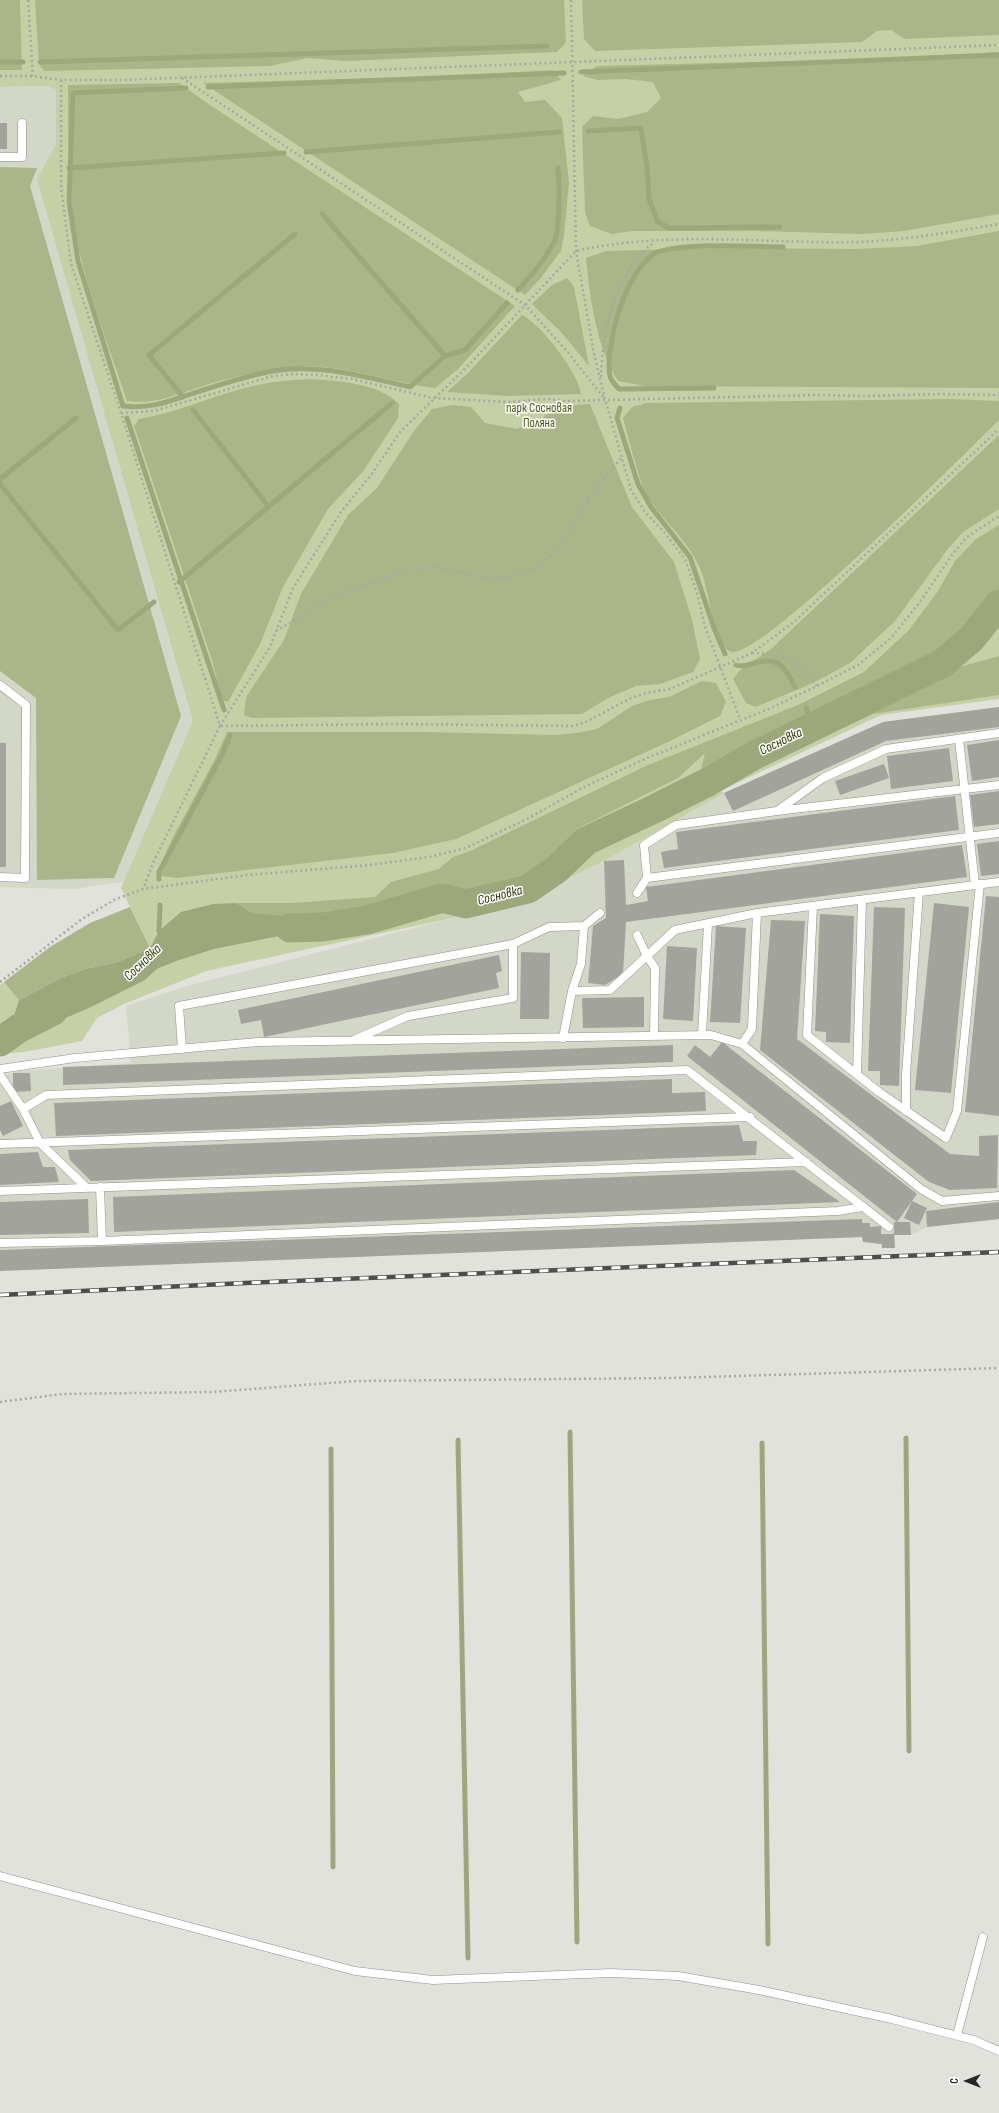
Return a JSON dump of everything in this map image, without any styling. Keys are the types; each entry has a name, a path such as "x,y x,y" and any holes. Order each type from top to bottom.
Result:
{"lane":[{"path":"0,157 22,157 22,123"},
{"path":"0,685 26,705 25,878 0,877"},
{"path":"777,811 823,778 886,749 999,733"},
{"path":"813,906 807,1035 906,1111 946,1138 957,1111 978,885 970,837 959,739"},
{"path":"637,893 647,878 644,845 676,825 777,811 999,785"},
{"path":"647,878 999,833"},
{"path":"572,991 610,990 675,930 757,913 999,882"},
{"path":"906,1111 906,1075 919,892"},
{"path":"857,1074 862,900"},
{"path":"182,1049 179,1006 513,944 549,927 584,926 600,913"},
{"path":"742,1044 752,1029 757,913"},
{"path":"702,1035 708,924"},
{"path":"563,1038 572,991 581,964 584,926"},
{"path":"637,935 647,956 655,968 654,1036"},
{"path":"352,1041 408,1016 513,998 513,944"},
{"path":"0,1069 75,1058 258,1042 711,1035 742,1044 922,1189 942,1202 999,1196"},
{"path":"23,1109 46,1095 687,1070 750,1117 890,1227"},
{"path":"0,1075 23,1109 40,1142 87,1188"},
{"path":"0,1144 750,1117"},
{"path":"0,1192 100,1187 806,1162"},
{"path":"100,1187 102,1241"},
{"path":"0,1243 102,1241 838,1211 863,1207"},
{"path":"0,1876 355,1971 433,1980 611,1974 678,1976 759,1990 892,2019 974,2040 999,2051"},
{"path":"957,2035 983,1937"}],"path":[{"path":"28,0 33,76"},
{"path":"571,0 576,251 601,382 631,490 645,512 664,532 685,559 697,593 705,626 740,719"},
{"path":"0,76 33,76 61,80 182,78 999,45"},
{"path":"182,78 525,305 566,350 605,399"},
{"path":"61,80 61,187 71,264 121,413 220,726"},
{"path":"143,889 153,863 220,726 270,647 293,588 328,532 400,432 433,398 465,369 576,251 599,246 699,239 857,242 892,240 936,236 999,224"},
{"path":"601,382 603,345 613,302 641,252 654,242"},
{"path":"121,413 154,411 273,376 294,374 316,374 352,379 433,398 509,402 548,399 566,401 818,395 999,395"},
{"path":"220,726 399,724 572,726 584,723 631,698 646,693 670,689 752,653 795,621 999,429"},
{"path":"276,632 332,598 407,569 437,568 474,576 507,578 533,570 557,550 594,491 621,458"},
{"path":"0,982 82,919 116,900 143,889 248,875 370,866 429,858 466,848 525,820 598,781 647,758 740,719 771,708 858,665 891,638 920,602 952,554 967,537 999,516"},
{"path":"752,653 771,654 790,658 817,686"},
{"path":"0,1402 62,1394 213,1392 356,1381 671,1378 999,1368"}],"shaded area":[{"path":"0,0 20,0 22,70 0,70"},
{"path":"35,0 564,0 566,42 557,52 345,61 307,58 270,66 44,71 39,64"},
{"path":"582,0 999,0 999,35 905,39 891,30 877,31 862,42 595,51 584,39"},
{"path":"999,52 999,214 904,231 862,234 759,231 632,231 612,234 590,226 585,212 582,127 593,116 618,119 647,112 661,98 653,82 625,79 597,80 583,76 597,66 873,59"},
{"path":"553,70 561,80 518,92 525,102 545,100 562,118 569,183 561,251 540,279 525,295 203,83 451,76"},
{"path":"179,83 515,306 457,370 435,388 347,370 312,366 259,372 223,380 164,399 140,402 127,401 93,300 78,244 71,199 68,85"},
{"path":"48,86 56,90 56,144 38,179 212,725 135,880 74,889 0,887 0,87"},
{"path":"0,167 37,168 30,186 181,716 114,878 37,880 36,698 0,671"},
{"path":"999,231 999,388 644,386 618,381 604,353 595,322 586,258 606,251 717,248 856,249 917,246"},
{"path":"567,278 574,287 589,366 561,332 532,304 552,285"},
{"path":"522,315 539,328 558,350 574,375 579,385 581,394 508,396 447,392 466,375"},
{"path":"311,379 346,382 370,387 390,397 399,404 398,418 364,470 328,509 283,587 260,644 228,702 222,700 212,660 134,426 139,419 166,413 245,388 261,384"},
{"path":"951,399 999,401 999,420 865,550 784,621 752,644 733,652 727,649 721,641 717,631 702,573 697,562 684,542 653,505 644,491 623,418 632,407 647,403"},
{"path":"590,404 632,507 674,562 692,620 700,659 693,672 660,684 636,686 608,698 582,714 252,718 244,715 246,697 284,640 301,594 348,515 377,488 414,431 432,409 452,405 471,407 485,423 517,429 541,420 553,407"},
{"path":"999,435 999,509 963,532 947,550 895,621 850,663 813,683 756,707 746,703 733,679 740,670 771,649"},
{"path":"999,525 999,594 964,636 934,660 949,670 999,656 999,695 873,714 709,790 699,778 705,753 678,778 579,828 535,872 329,926 305,917 252,913 236,903 293,903 375,897 391,882 439,869 453,857 470,851 648,765 798,705 864,672 909,630 938,591 955,561 976,539"},
{"path":"702,681 716,683 726,702 720,716 670,741 456,839 393,853 177,878 162,876 161,864 172,839 214,761 227,732 425,732 555,735 577,733 597,729 632,706 650,700 669,697"},
{"path":"999,707 999,1219 927,1227 911,1235 895,1235 895,1248 882,1248 881,1244 863,1242 862,1237 0,1271 0,1076 19,1071 131,1063 126,1006 187,986 523,900 604,861 724,793 883,722"},
{"path":"130,907 150,948 118,962 85,969 61,978 19,1000 4,982 50,947 90,923"}],"green space":[{"name":"парк Сосновая Поляна","path":"0,0 999,0 999,699 881,715 720,791 724,793 604,861 523,900 443,920 206,971 124,1004 97,1018 82,1041 24,1052 0,1054 0,985 4,982 19,1000 13,1019 145,980 157,969 179,960 150,948 121,888 193,721 37,179 56,144 56,90 48,86 0,87"}],"water":[{"path":"236,903 252,913 305,917 329,926 214,949 179,960 157,969 145,980 89,1008 35,1031 18,1029 13,1019 19,1000 61,978 85,969 118,962 150,948 159,931 181,912 213,904"}],"building":[{"path":"0,123 7,123 7,149 0,149"},
{"path":"999,707 999,727 886,741 733,811 724,793 883,722"},
{"path":"999,740 999,777 972,781 967,745"},
{"path":"0,743 6,743 6,867 0,867"},
{"path":"949,748 953,781 891,789 887,756"},
{"path":"884,764 889,778 840,795 835,781"},
{"path":"999,791 999,824 974,827 970,795"},
{"path":"955,796 959,830 664,868 661,852 678,849 676,832"},
{"path":"999,841 999,874 981,876 977,844"},
{"path":"962,845 967,877 626,922 623,974 605,985 588,983 593,926 606,918 604,861 624,860 626,905 648,901 646,887"},
{"path":"986,896 999,897 999,1116 965,1112"},
{"path":"934,903 969,907 951,1093 915,1090"},
{"path":"874,907 905,908 899,1086 880,1085 880,1071 868,1071"},
{"path":"820,914 854,916 850,1043 826,1042 826,1032 815,1031"},
{"path":"771,920 805,921 797,1039 950,1154 979,1156 979,1136 998,1135 997,1188 950,1190 929,1182 760,1050"},
{"path":"716,926 746,928 740,1023 710,1022"},
{"path":"667,946 697,948 693,1021 663,1019"},
{"path":"521,952 550,953 549,1019 520,1019"},
{"path":"499,955 502,971 496,973 499,988 264,1037 261,1020 241,1024 238,1010"},
{"path":"644,997 644,1027 583,1028 582,998"},
{"path":"722,1042 917,1194 897,1222 687,1056 695,1045 710,1057"},
{"path":"673,1045 673,1062 63,1085 63,1067"},
{"path":"13,1073 30,1073 31,1091 13,1092"},
{"path":"672,1079 672,1093 705,1092 706,1111 56,1136 54,1103"},
{"path":"11,1101 23,1126 3,1136 0,1130 0,1106"},
{"path":"739,1125 743,1141 757,1141 756,1155 91,1181 70,1160 68,1150"},
{"path":"38,1152 43,1167 55,1167 59,1182 0,1185 0,1154"},
{"path":"794,1170 840,1202 114,1232 113,1197"},
{"path":"88,1199 89,1233 0,1235 0,1202"},
{"path":"912,1201 927,1208 919,1225 904,1218"},
{"path":"999,1202 999,1219 927,1227 926,1211"},
{"path":"862,1219 862,1223 870,1223 870,1227 881,1226 881,1234 894,1234 894,1222 910,1222 911,1235 894,1235 895,1248 882,1248 882,1244 863,1242 862,1237 0,1271 0,1250"}],"waterway":[{"path":"40,62 547,46"},
{"path":"581,72 999,55"},
{"path":"0,62 23,62"},
{"path":"208,87 564,73"},
{"path":"186,88 73,93 69,201 78,261 123,406 140,407 156,405 241,378 290,369 342,372 410,387 445,356 465,350 507,303"},
{"path":"588,131 641,128 647,168 649,199 658,222 669,228 780,227"},
{"path":"306,152 559,132"},
{"path":"69,168 284,153"},
{"path":"518,290 538,266 555,240 557,234 559,194 558,168"},
{"path":"322,214 445,356"},
{"path":"183,397 149,355 295,234"},
{"path":"714,388 619,389 617,387 611,379 609,368 610,352 617,316 628,288 638,270 644,263 651,256 660,251 675,248 714,246 783,247"},
{"path":"179,582 392,403"},
{"path":"620,408 617,418 638,484 651,507 690,557 714,628 725,654"},
{"path":"193,410 269,507"},
{"path":"0,479 76,418"},
{"path":"127,418 224,710"},
{"path":"0,484 118,630 154,602"},
{"name":"Сосновка","path":"290,928 323,927 367,920 442,898 466,904 528,889 557,869 586,841 652,810 708,782 753,756 943,663 972,638 999,604"},
{"path":"736,665 745,666 763,661 775,662 784,669 795,687"},
{"path":"806,708 814,726"},
{"path":"159,879 159,872 222,755 230,735"},
{"path":"159,931 160,905"},
{"name":"Сосновка","path":"0,1042 18,1029 53,1011"},
{"path":"570,1432 577,1942"},
{"path":"906,1438 909,1751"},
{"path":"458,1440 468,1958"},
{"path":"762,1443 768,1944"},
{"path":"331,1449 333,1867"}],"railway":[{"path":"0,1295 245,1283 999,1252"}]}
